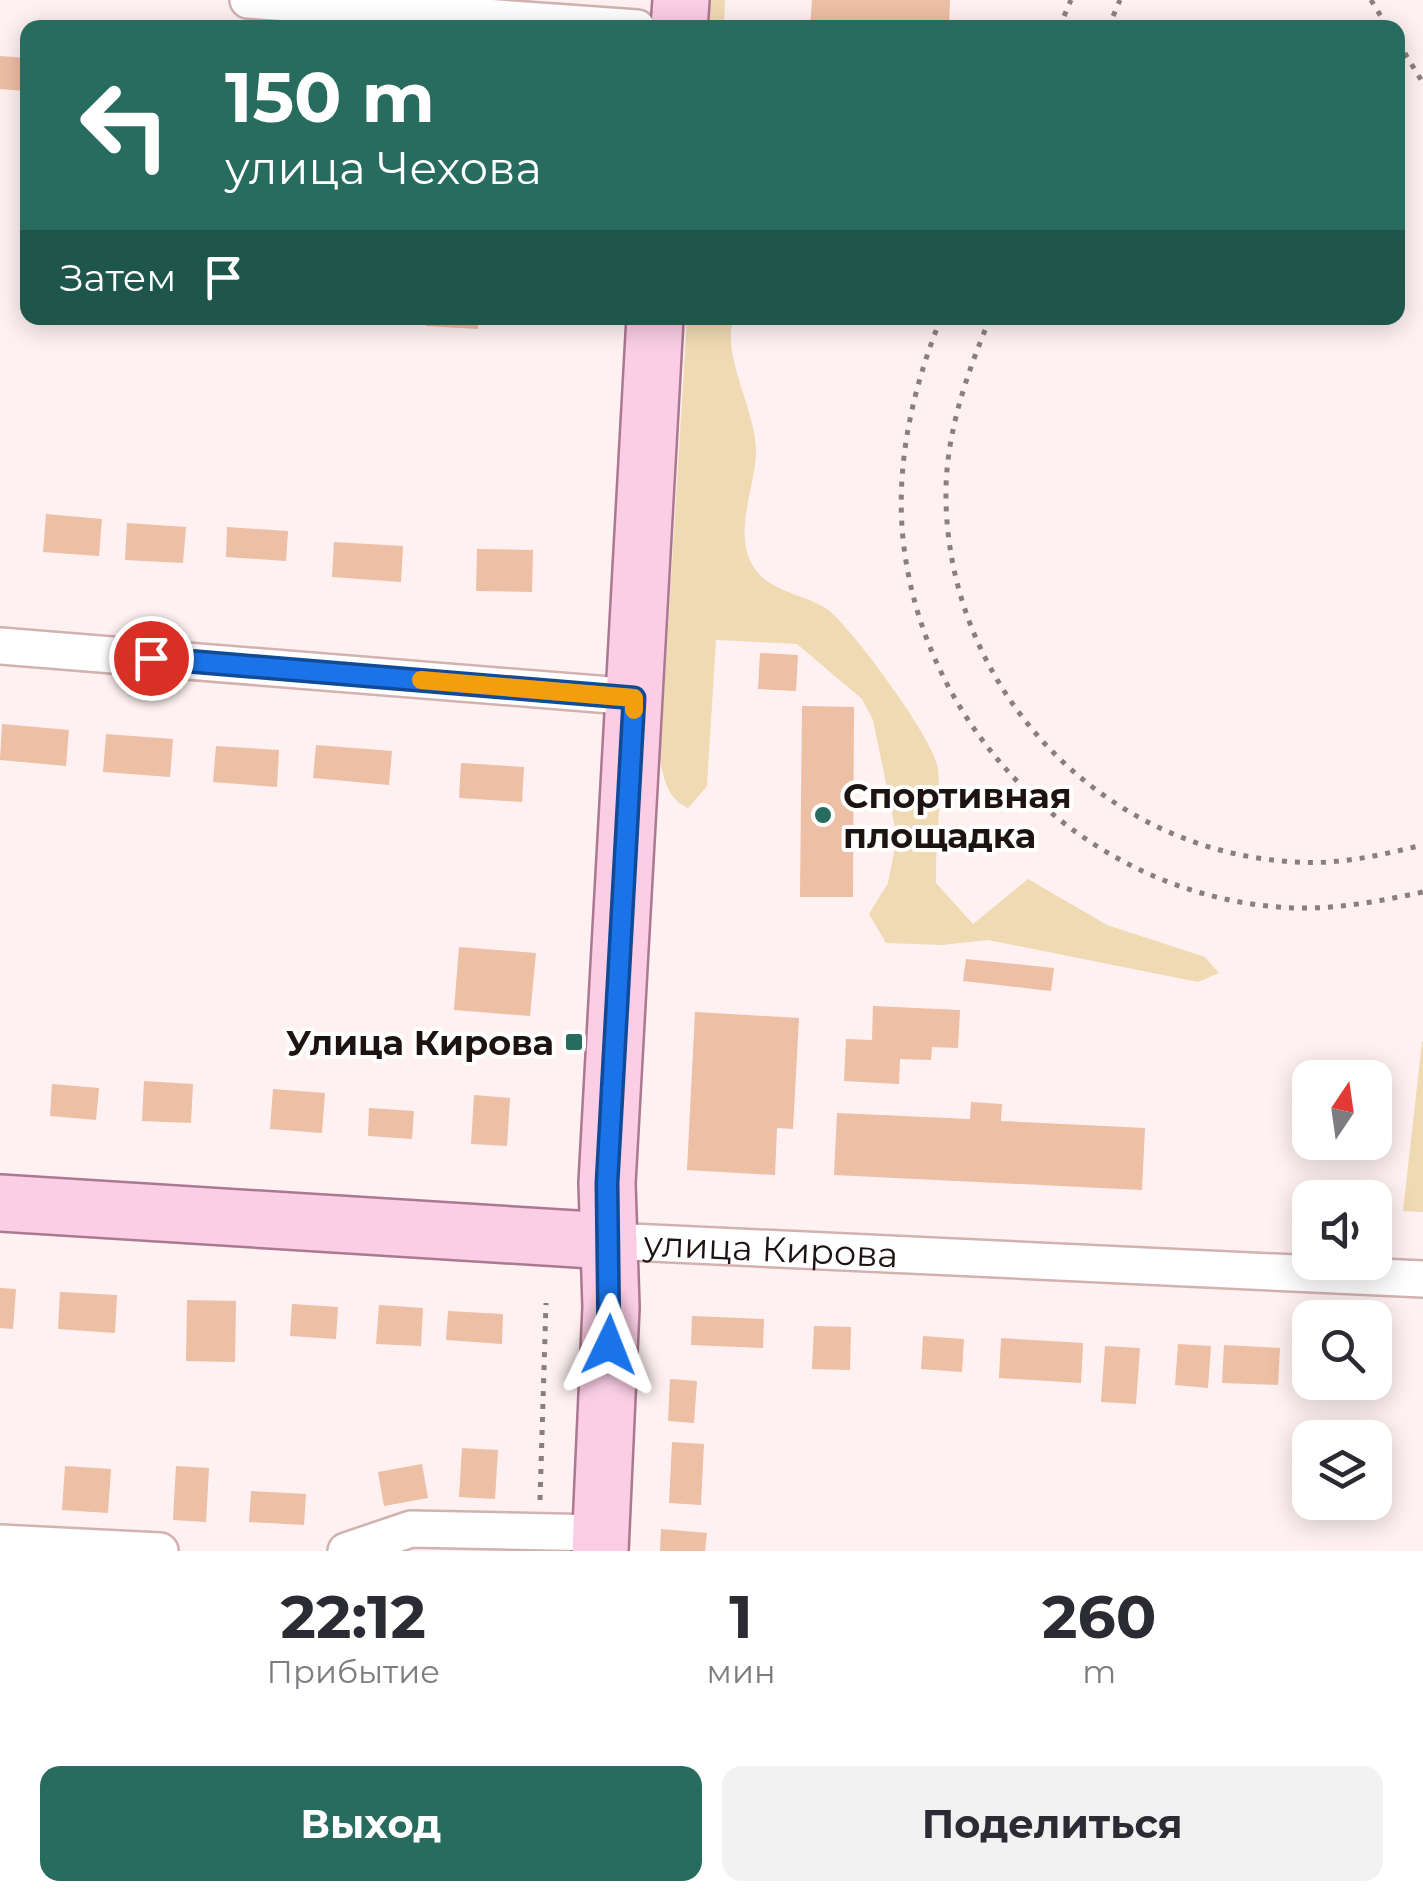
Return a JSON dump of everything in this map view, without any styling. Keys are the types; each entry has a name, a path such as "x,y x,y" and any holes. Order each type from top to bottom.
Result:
{"main road":[{"path":"600,1542 611,1307 607,1183 655,325"},
{"name":"улица Кирова","path":"0,1203 609,1240"}],"street":[{"path":"248,0 526,20"},
{"path":"0,646 634,698"},
{"name":"улица Кирова","path":"609,1240 1423,1279"},
{"path":"346,1551 411,1528 539,1531 600,1542"},
{"path":"0,1543 160,1551"}],"path":[{"path":"1405,54 1423,84"},
{"path":"939,325 910,412 901,483 904,554 920,624 948,690 987,750 1036,802 1093,846 1157,878 1224,899 1295,908 1366,904 1423,892"},
{"path":"988,325 954,421 946,484 950,548 964,610 982,654 1023,722 1066,769 1118,808 1174,837 1233,855 1297,862 1360,860 1423,845"},
{"path":"539,1531 546,1303"}],"shaded area":[{"path":"707,0 725,0 724,20 706,20"},
{"path":"687,325 732,325 735,365 756,450 746,511 748,556 763,578 832,613 893,688 924,735 938,769 936,883 973,924 1028,879 1107,925 1205,957 1219,973 1198,982 988,940 942,945 886,943 869,914 888,883 897,837 873,720 862,699 797,644 716,640 707,786 688,808 671,794 660,760"},
{"path":"1422,1042 1423,1212 1403,1211"}],"building":[{"path":"812,0 950,0 949,20 811,20"},
{"path":"0,56 20,57 20,91 0,89"},
{"path":"426,325 478,325 478,329"},
{"path":"46,514 102,519 99,556 43,552"},
{"path":"127,523 186,527 183,563 125,560"},
{"path":"227,527 288,531 286,561 226,557"},
{"path":"334,542 403,546 401,582 332,577"},
{"path":"477,549 533,550 532,592 476,591"},
{"path":"760,653 798,655 796,691 758,689"},
{"path":"802,706 854,707 853,897 800,897"},
{"path":"2,724 69,730 66,766 0,760"},
{"path":"106,734 173,739 170,777 103,772"},
{"path":"316,745 392,751 389,785 313,778"},
{"path":"216,746 279,750 277,787 213,782"},
{"path":"461,763 524,767 522,802 459,798"},
{"path":"459,947 536,953 530,1016 454,1010"},
{"path":"966,959 1054,968 1051,991 963,981"},
{"path":"873,1006 960,1010 958,1048 932,1047 931,1060 900,1059 899,1084 844,1081 846,1039 872,1040"},
{"path":"695,1012 799,1018 793,1129 777,1128 775,1175 687,1170"},
{"path":"144,1081 193,1084 191,1123 142,1121"},
{"path":"52,1084 99,1088 96,1120 50,1116"},
{"path":"273,1089 325,1093 322,1133 270,1129"},
{"path":"474,1095 510,1098 507,1146 471,1144"},
{"path":"971,1102 1002,1104 1001,1121 1145,1128 1142,1190 834,1175 837,1113 970,1119"},
{"path":"369,1108 414,1111 412,1139 368,1136"},
{"path":"0,1288 16,1289 13,1329 0,1328"},
{"path":"60,1292 117,1295 115,1333 58,1329"},
{"path":"187,1300 236,1301 235,1362 186,1361"},
{"path":"292,1304 338,1307 336,1339 290,1336"},
{"path":"379,1305 423,1308 421,1346 376,1344"},
{"path":"448,1311 503,1314 502,1344 446,1340"},
{"path":"692,1316 764,1319 763,1348 691,1345"},
{"path":"814,1326 851,1327 850,1370 812,1369"},
{"path":"923,1336 964,1339 962,1372 921,1369"},
{"path":"1001,1338 1083,1343 1081,1383 999,1378"},
{"path":"1178,1344 1211,1346 1208,1388 1175,1385"},
{"path":"1224,1345 1280,1348 1278,1385 1222,1383"},
{"path":"1105,1346 1140,1348 1136,1404 1101,1402"},
{"path":"670,1379 697,1381 694,1423 668,1421"},
{"path":"672,1442 704,1444 701,1505 669,1503"},
{"path":"462,1448 498,1450 495,1499 459,1497"},
{"path":"422,1464 428,1498 384,1506 378,1472"},
{"path":"65,1466 111,1469 108,1513 62,1510"},
{"path":"176,1466 209,1468 206,1522 173,1520"},
{"path":"251,1491 306,1494 304,1525 249,1522"},
{"path":"661,1529 707,1533 705,1551 660,1551"}],"slow traffic":[{"path":"421,680 634,698 634,710"}],"place":[{"name":"Спортивная площадка","path":"823,815"},
{"name":"Улица Кирова","path":"574,1042"}],"route":[{"path":"151,658 634,698 607,1183 609,1345"}]}
